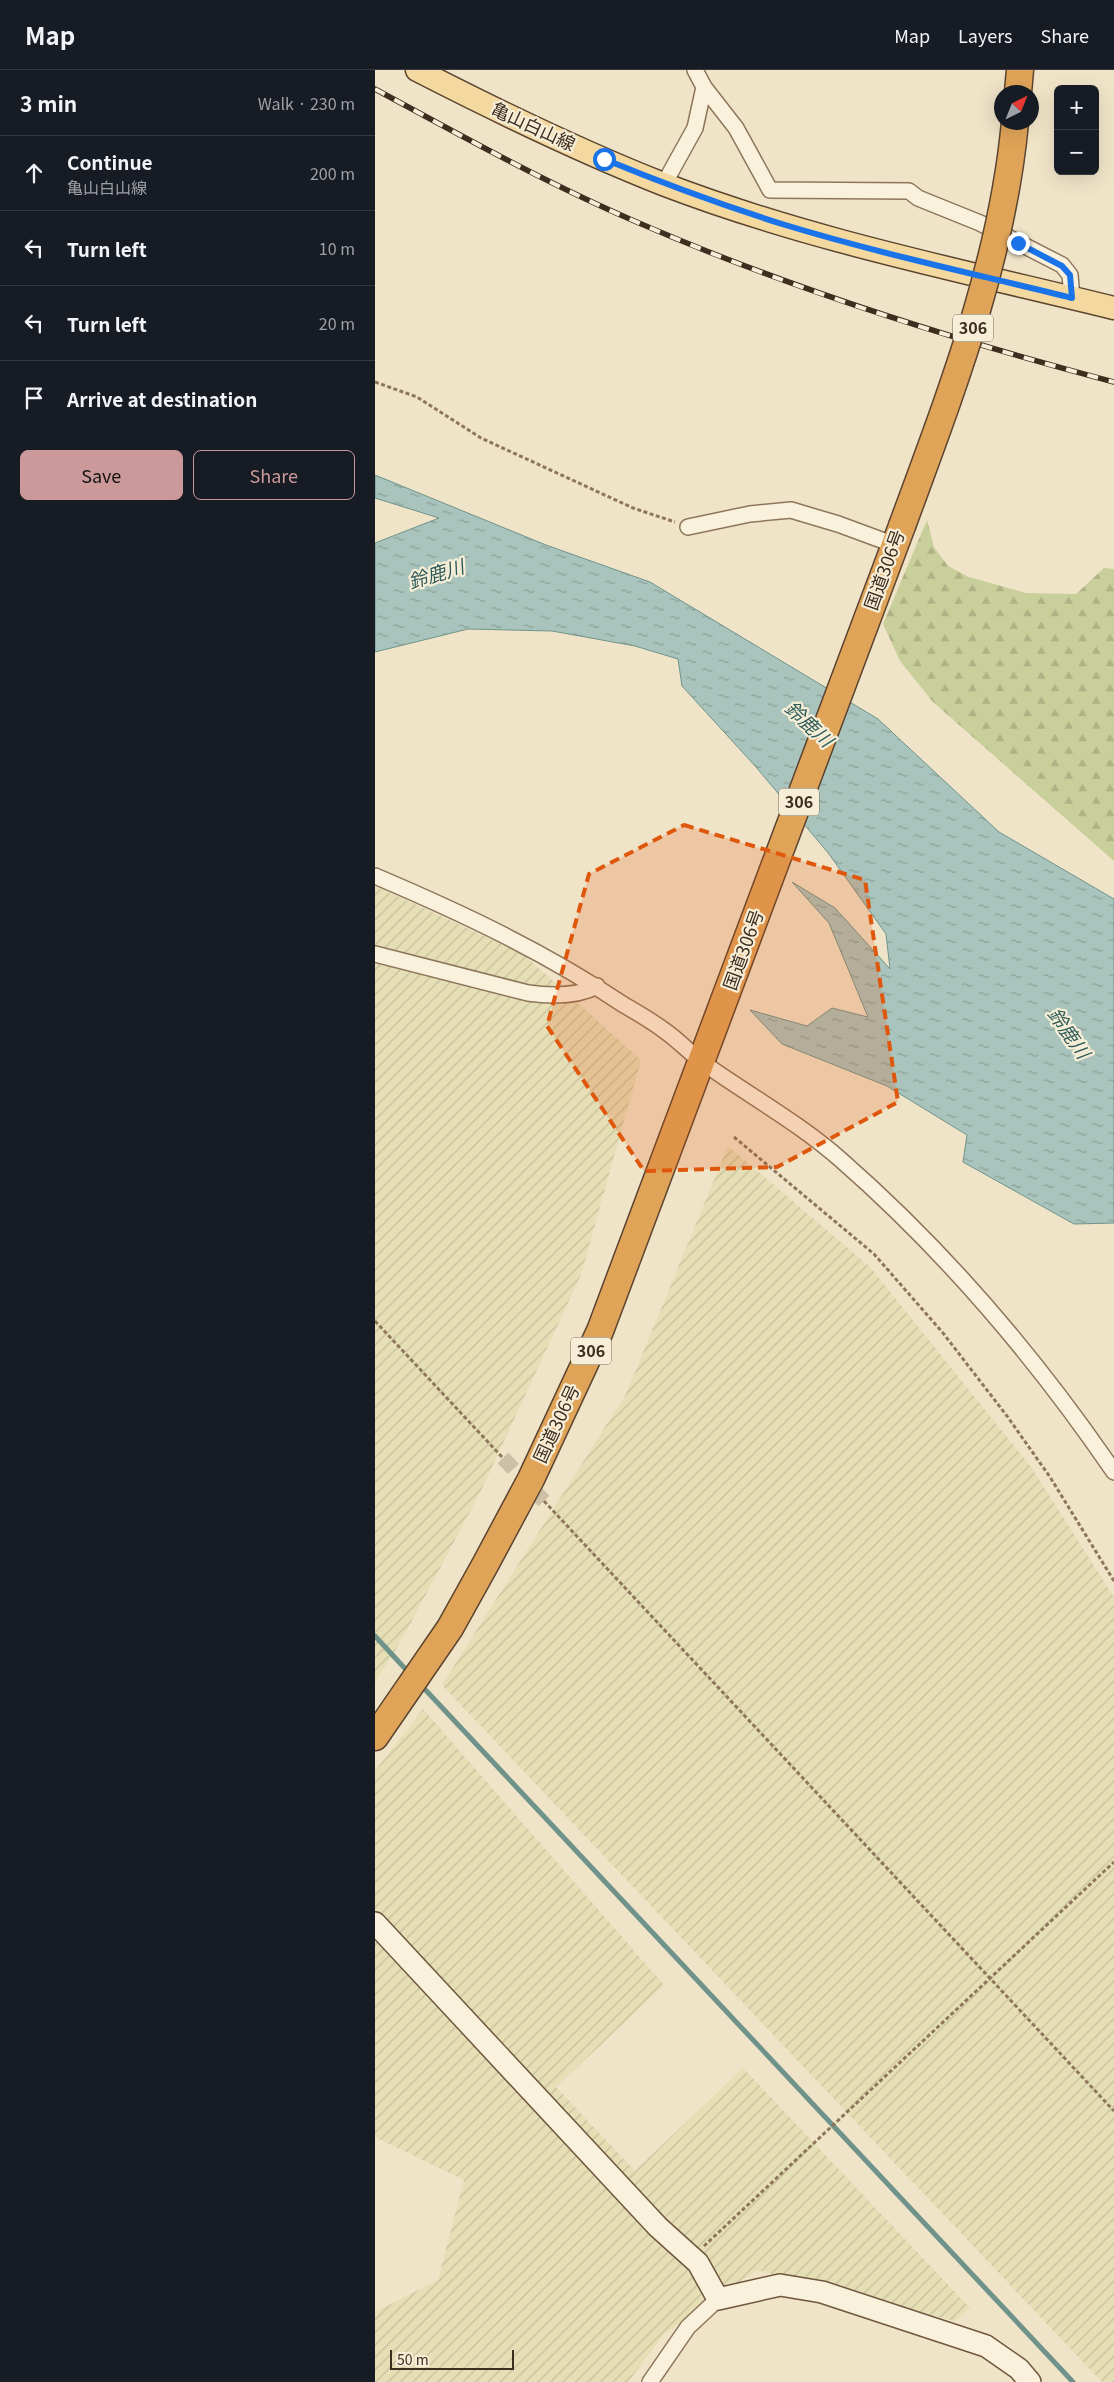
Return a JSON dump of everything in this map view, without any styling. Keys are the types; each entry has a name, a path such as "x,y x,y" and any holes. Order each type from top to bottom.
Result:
{"highway":[{"path":"1019,85 1020,70"},
{"name":"国道306号","path":"378,1733 450,1628 531,1479 600,1331 972,332 995,242 1014,130"}],"main road":[{"name":"亀山白山線","path":"417,70 501,112 664,184 791,226 878,251 1114,308"}],"street":[{"path":"695,70 703,87 736,128 770,190 909,192 918,198 980,222 1062,266 1070,275 1072,298"},
{"path":"664,184 695,128 703,87"},
{"path":"688,527 750,514 791,510 895,543"},
{"path":"375,876 453,909 512,938 597,986 664,1030 705,1053 762,1100 839,1158 929,1243 1048,1381 1114,1472"},
{"path":"375,954 528,993 545,995 586,992 597,986"},
{"path":"375,1923 658,2228 700,2256 718,2299"},
{"path":"651,2382 688,2328 718,2299 780,2286 822,2292 986,2346 1019,2369 1030,2382"}],"path":[{"path":"375,382 417,397 481,438 633,508 688,527"},
{"path":"734,1137 875,1254 943,1333 1007,1416 1044,1469 1114,1581"},
{"path":"375,1321 503,1458"},
{"path":"544,1501 1114,2111"},
{"path":"700,2256 843,2116 1114,1862"}],"highlighted area":[{"path":"684,825 865,880 898,1102 777,1167 644,1171 547,1026 589,874"}],"shaded area":[{"path":"375,886 523,954 641,1060 581,1275 480,1493 401,1641 375,1682"},
{"path":"728,1146 870,1267 1031,1467 1114,1597 1114,2382 1102,2382 442,1685 626,1394"},
{"path":"423,1709 664,1985 556,2087 635,2171 743,2068 970,2308 955,2321 757,2270 664,2334 628,2382 375,2382 375,2312 438,2280 464,2180 375,2137 375,1771"}],"green space":[{"path":"927,520 934,547 948,566 969,577 1026,593 1076,594 1104,568 1114,569 1114,861 933,702 900,661 883,624"}],"water":[{"name":"鈴鹿川","path":"375,475 546,545 650,582 878,719 999,832 1114,899 1114,1223 1074,1224 963,1162 967,1135 887,1086 782,1044 750,1010 807,1026 832,1008 868,1017 829,923 792,882 835,908 890,969 886,934 829,854 756,767 682,686 678,659 635,646 552,631 468,629 375,652 375,543 439,518 375,498"}],"waterway":[{"path":"375,1636 410,1674"},
{"path":"420,1684 1073,2382"}],"tunnel":[{"path":"503,1458 544,1501"}],"railway":[{"path":"375,89 502,158 599,205 691,245 810,290 931,330 1114,382"}],"route":[{"path":"604,159 664,184 782,224 878,251 1072,298 1070,275 1062,266 1018,243"}]}
